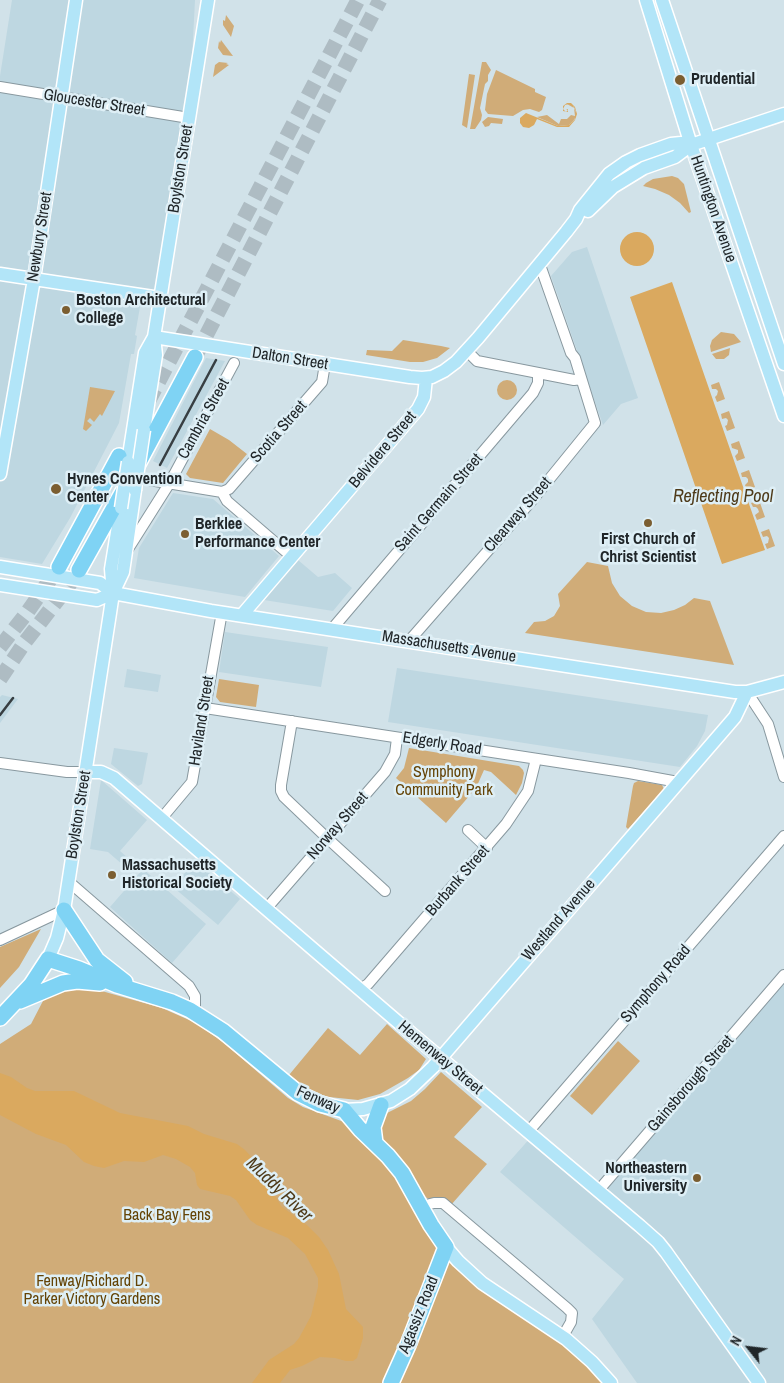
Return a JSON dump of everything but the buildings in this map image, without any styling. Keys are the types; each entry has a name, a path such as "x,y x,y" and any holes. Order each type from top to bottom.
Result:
{"highway":[{"path":"79,570 195,357"},
{"path":"58,567 123,459"},
{"path":"64,910 97,960 136,991"},
{"name":"Fenway","path":"48,959 79,969 117,985 172,1002 195,1013 223,1031 298,1093 320,1104 344,1110 402,1173 431,1225 446,1247"},
{"name":"Boylston Street","path":"0,1018 30,985 48,959"},
{"name":"Fenway","path":"16,1002 59,985 72,982 82,981 117,985"},
{"path":"375,1143 373,1127 381,1105"},
{"name":"Agassiz Road","path":"391,1383 446,1247"}],"main road":[{"name":"Newbury Street","path":"0,474 34,279 76,0"},
{"name":"Boylston Street","path":"113,593 123,572 156,355 154,337 208,0"},
{"name":"Huntington Avenue","path":"646,0 659,48 691,145 784,416"},
{"name":"Huntington Avenue","path":"662,0 781,344 784,364"},
{"path":"426,378 444,371 456,362 540,265 576,219 580,210 596,189 609,174 621,165 640,155 671,144 691,145 784,114"},
{"path":"0,274 160,298"},
{"name":"Boylston Street","path":"48,959 57,939 64,910 113,593 111,569 118,523 123,459 144,353 154,337"},
{"name":"Dalton Street","path":"154,337 426,378"},
{"name":"Belvidere Street","path":"242,615 418,409 424,397 426,378"},
{"name":"Massachusetts Avenue","path":"0,567 100,583 113,593 222,612 735,692 747,692 784,682"},
{"name":"Massachusetts Avenue","path":"0,585 97,600 113,593"},
{"name":"Westland Avenue","path":"344,1110 363,1110 381,1105 404,1093 441,1058 735,717 747,692"},
{"name":"Hemenway Street","path":"86,772 101,772 114,778 658,1242 759,1383"},
{"name":"Fenway","path":"446,1247 458,1262 482,1283 563,1336 592,1362 611,1383"}],"street":[{"name":"Gloucester Street","path":"0,87 189,118"},
{"path":"466,350 477,361 574,380 581,379 540,265"},
{"name":"Cambria Street","path":"126,552 169,484 234,363"},
{"name":"Scotia Street","path":"222,492 229,489 322,382 325,364"},
{"name":"Saint Germain Street","path":"332,629 533,393 538,383 538,373"},
{"name":"Clearway Street","path":"409,641 528,506 594,426 595,419 581,379"},
{"path":"143,479 222,492 227,502 292,557"},
{"name":"Haviland Street","path":"161,819 192,782 222,612"},
{"path":"747,692 768,724 784,776"},
{"name":"Edgerly Road","path":"205,708 678,782"},
{"path":"292,721 281,792 287,801 385,891"},
{"name":"Norway Street","path":"266,909 385,772 395,754 397,738"},
{"name":"Burbank Street","path":"360,989 366,986 487,848 522,800 532,780 536,759"},
{"path":"0,763 67,772 86,772"},
{"path":"468,830 487,848"},
{"name":"Symphony Road","path":"528,1132 784,836"},
{"path":"68,881 189,986 195,996 195,1013"},
{"path":"0,940 64,910"},
{"name":"Gainsborough Street","path":"598,1191 784,975"},
{"path":"422,1206 443,1203 567,1308 572,1313 571,1322 563,1336"}],"shaded area":[{"path":"12,0 195,0 189,118 161,298 146,296 140,307 134,354 131,354 119,423 70,518 42,564 0,557 0,76"},
{"path":"587,247 638,398 621,404 603,425 551,276 572,252"},
{"path":"206,358 225,361 167,468 153,461"},
{"path":"173,493 213,499 279,556 245,597 134,578 139,548"},
{"path":"298,560 318,577 335,573 352,588 333,611 264,600"},
{"path":"225,632 328,647 321,687 219,672"},
{"path":"397,668 708,715 705,731 697,746 680,767 388,722"},
{"path":"127,669 161,675 158,692 124,687"},
{"path":"2,695 18,699 0,723 0,697"},
{"path":"114,748 148,753 142,784 138,786 111,764"},
{"path":"101,780 147,820 120,851 128,858 123,865 108,852 90,849"},
{"path":"195,861 240,899 218,925 173,887"},
{"path":"143,869 206,924 172,963 110,907"},
{"name":"Northeastern University","path":"784,975 784,1383 637,1383 592,1319 624,1279 500,1172 532,1136 598,1191"}],"green space":[{"path":"226,15 234,26 231,37 223,25"},
{"path":"221,40 233,56 223,55 218,48 219,41 220,43"},
{"path":"219,62 228,63 226,64 229,65 213,77 215,65"},
{"path":"482,62 486,62 491,70 488,75 488,81 485,84 480,108 481,120 475,129 470,129"},
{"path":"496,70 535,89 535,92 546,97 542,110 539,112 530,109 523,110 513,116 488,114 485,110 487,94"},
{"path":"469,74 475,75 467,128 462,125"},
{"path":"574,108 576,117 573,121 569,125 558,126 537,117 547,115 559,124 561,119 567,119 571,115 575,116"},
{"path":"488,117 503,119 502,124 491,123 485,127 482,122"},
{"path":"672,176 678,178 684,184 691,212 689,213 669,195 643,186 653,179"},
{"path":"721,332 734,334 741,342 711,352 712,340"},
{"path":"403,340 450,348 437,358 423,362 410,362 366,355 367,350 392,351"},
{"path":"730,348 729,355 724,359 716,359 712,354"},
{"path":"503,380 511,380 517,386 517,394 511,400 503,400 497,394 497,386"},
{"path":"719,382 725,399 717,402 715,397 718,391 712,389 711,385"},
{"path":"90,387 115,391 102,416 100,414 94,422 90,418 87,421 92,425 86,431 83,429"},
{"path":"729,411 735,428 727,431 725,426 728,420 726,418 722,419 721,414"},
{"path":"210,429 229,440 247,454 223,483 190,478 186,474"},
{"path":"739,441 745,458 737,461 735,456 738,450 732,448 731,444"},
{"path":"749,470 755,487 747,490 745,485 748,479 742,477 741,473"},
{"path":"759,500 765,517 757,520 755,515 759,512 758,509 753,507 751,503"},
{"path":"769,529 775,546 767,549 765,544 768,543 769,538 767,536 763,537 761,532"},
{"path":"587,562 608,566 612,583 620,596 632,606 646,612 661,613 674,610 694,598 710,601 734,665 525,633 534,622 545,621 554,616 560,606 558,594"},
{"path":"219,679 259,685 256,707 220,702 216,697"},
{"name":"Symphony Community Park","path":"409,748 519,766 524,773 522,783 516,795 491,772 484,770 476,788 446,823 396,778 404,768"},
{"path":"638,781 662,785 664,789 628,829 626,827 633,786"},
{"path":"41,929 19,967 0,988 0,947"},
{"name":"Back Bay Fens","path":"84,986 162,1008 196,1023 224,1043 288,1098 303,1107 344,1122 397,1174 439,1248 386,1383 0,1383 0,1044 31,1024 44,999 56,990"},
{"path":"387,1024 426,1059 419,1070 380,1094 358,1100 329,1097 312,1092 289,1075 328,1028 360,1055"},
{"path":"618,1041 640,1061 592,1115 570,1096"},
{"path":"441,1072 482,1107 454,1137 487,1164 451,1205 442,1199 429,1199 423,1196 379,1141 379,1123 383,1115 411,1101"},
{"path":"448,1259 573,1350 605,1383 399,1383"}],"water":[{"path":"567,103 571,103 575,107 577,114 575,120 569,127 557,127 537,119 534,125 529,128 523,127 520,123 520,118 526,113 558,126 569,125 575,119 576,112 574,107 569,104 565,105 563,109 563,106"},
{"path":"637,232 649,237 654,249 649,261 637,266 625,261 620,249 625,237"},
{"name":"Reflecting Pool","path":"672,282 765,550 722,564 630,297"},
{"path":"0,1073 35,1091 74,1091 120,1113 188,1126 204,1134 237,1144 245,1150 257,1163 281,1206 308,1226 328,1250 339,1274 346,1309 363,1327 363,1338 357,1358 353,1361 346,1361 320,1357 290,1370 280,1383 252,1383 269,1360 294,1344 311,1316 318,1287 318,1278 305,1254 288,1238 257,1225 250,1220 236,1200 230,1196 200,1189 197,1185 195,1173 190,1167 176,1159 163,1155 144,1162 124,1161 104,1168 94,1166 84,1162 66,1145 36,1134 0,1115"}],"tunnel":[{"path":"148,402 358,0"},
{"path":"196,355 380,0"},
{"path":"0,647 59,567"},
{"path":"0,679 79,570"}],"railway":[{"path":"160,465 216,360"},
{"path":"0,715 13,698"}],"place":[{"name":"Prudential","path":"680,80"},
{"name":"Boston Architectural College","path":"66,310"},
{"name":"Hynes Convention Center","path":"56,489"},
{"name":"First Church of Christ Scientist","path":"648,523"},
{"name":"Berklee Performance Center","path":"185,534"},
{"name":"Massachusetts Historical Society","path":"112,875"},
{"name":"Northeastern University","path":"697,1178"}],"water label":[{"name":"Muddy River","path":"279,1190"}],"park label":[{"name":"Fenway/Richard D. Parker Victory Gardens","path":"92,1291"}]}
